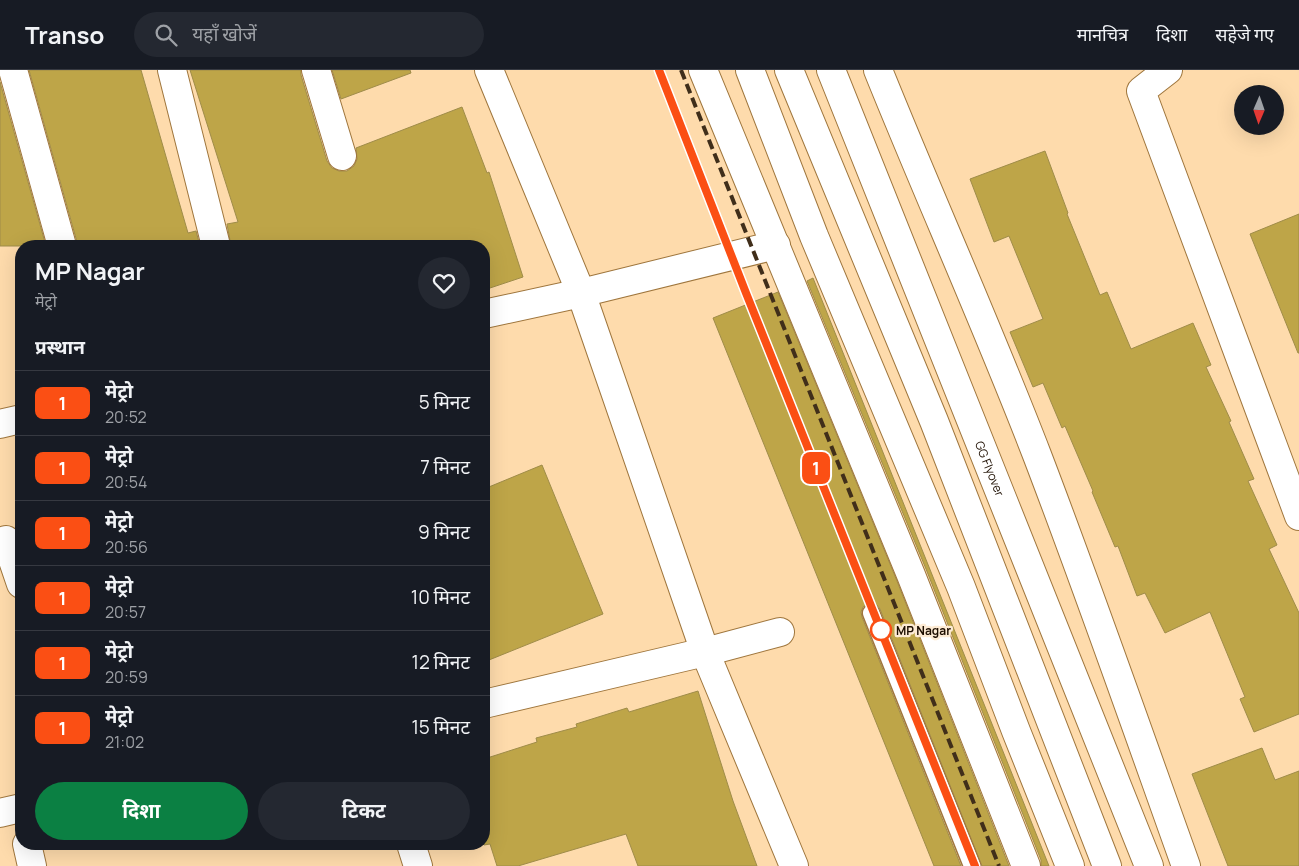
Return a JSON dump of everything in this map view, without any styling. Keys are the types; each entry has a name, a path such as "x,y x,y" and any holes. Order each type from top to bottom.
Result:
{"street":[{"path":"13,70 60,240"},
{"path":"172,70 214,240"},
{"path":"316,70 342,156"},
{"path":"489,70 581,293 705,652 794,866"},
{"path":"703,70 911,575 1026,866"},
{"path":"750,70 814,236 962,587 1016,731 1070,866"},
{"path":"789,70 934,421 1107,866"},
{"name":"GG Flyover","path":"831,70 1149,866"},
{"path":"878,70 990,336 1113,660 1186,866"},
{"path":"1168,70 1137,80 1299,516"},
{"path":"490,313 581,293 776,245"},
{"path":"0,424 15,420"},
{"path":"9,539 15,562"},
{"path":"490,703 705,652 780,632"},
{"path":"28,850 32,866"},
{"path":"413,850 418,866"}],"lane":[{"path":"871,613 972,866"}],"building":[{"path":"29,70 141,70 188,233 196,231 198,240 76,240"},
{"path":"190,70 301,70 327,161 332,168 339,171 347,171 354,166 357,159 356,148 462,107 487,173 489,172 523,277 490,288 490,240 230,240 227,224 238,222"},
{"path":"332,70 410,70 411,73 341,99"},
{"path":"0,82 44,240 15,240 15,246 0,246"},
{"path":"1045,151 1067,214 1100,295 1107,292 1131,349 1193,323 1211,365 1206,367 1231,421 1229,422 1254,479 1248,481 1277,545 1269,549 1299,613 1299,714 1254,732 1240,699 1245,697 1210,612 1165,633 1145,593 1137,596 1118,546 1115,547 1065,426 1062,428 1043,383 1033,387 1010,332 1043,319 1009,236 994,242 970,179"},
{"path":"1299,214 1299,353 1298,353 1250,234"},
{"path":"813,278 1049,866 1041,866 1041,860 926,569 807,281"},
{"path":"778,292 897,581 1009,866 982,866 880,609 873,603 868,604 863,607 862,617 961,866 934,866 713,318"},
{"path":"542,465 603,614 490,660 490,487"},
{"path":"698,691 733,801 757,866 638,866 626,834 518,866 497,866 490,844 490,757 537,742 536,738 577,727 576,724 627,708 629,712"},
{"path":"1262,748 1275,780 1299,771 1299,866 1228,866 1192,774"}],"railway":[{"path":"659,70 975,866"},
{"path":"681,70 999,866"}],"metro line":[{"name":"1","path":"659,70 975,866"}],"place":[{"name":"MP Nagar","path":"881,630"}]}
